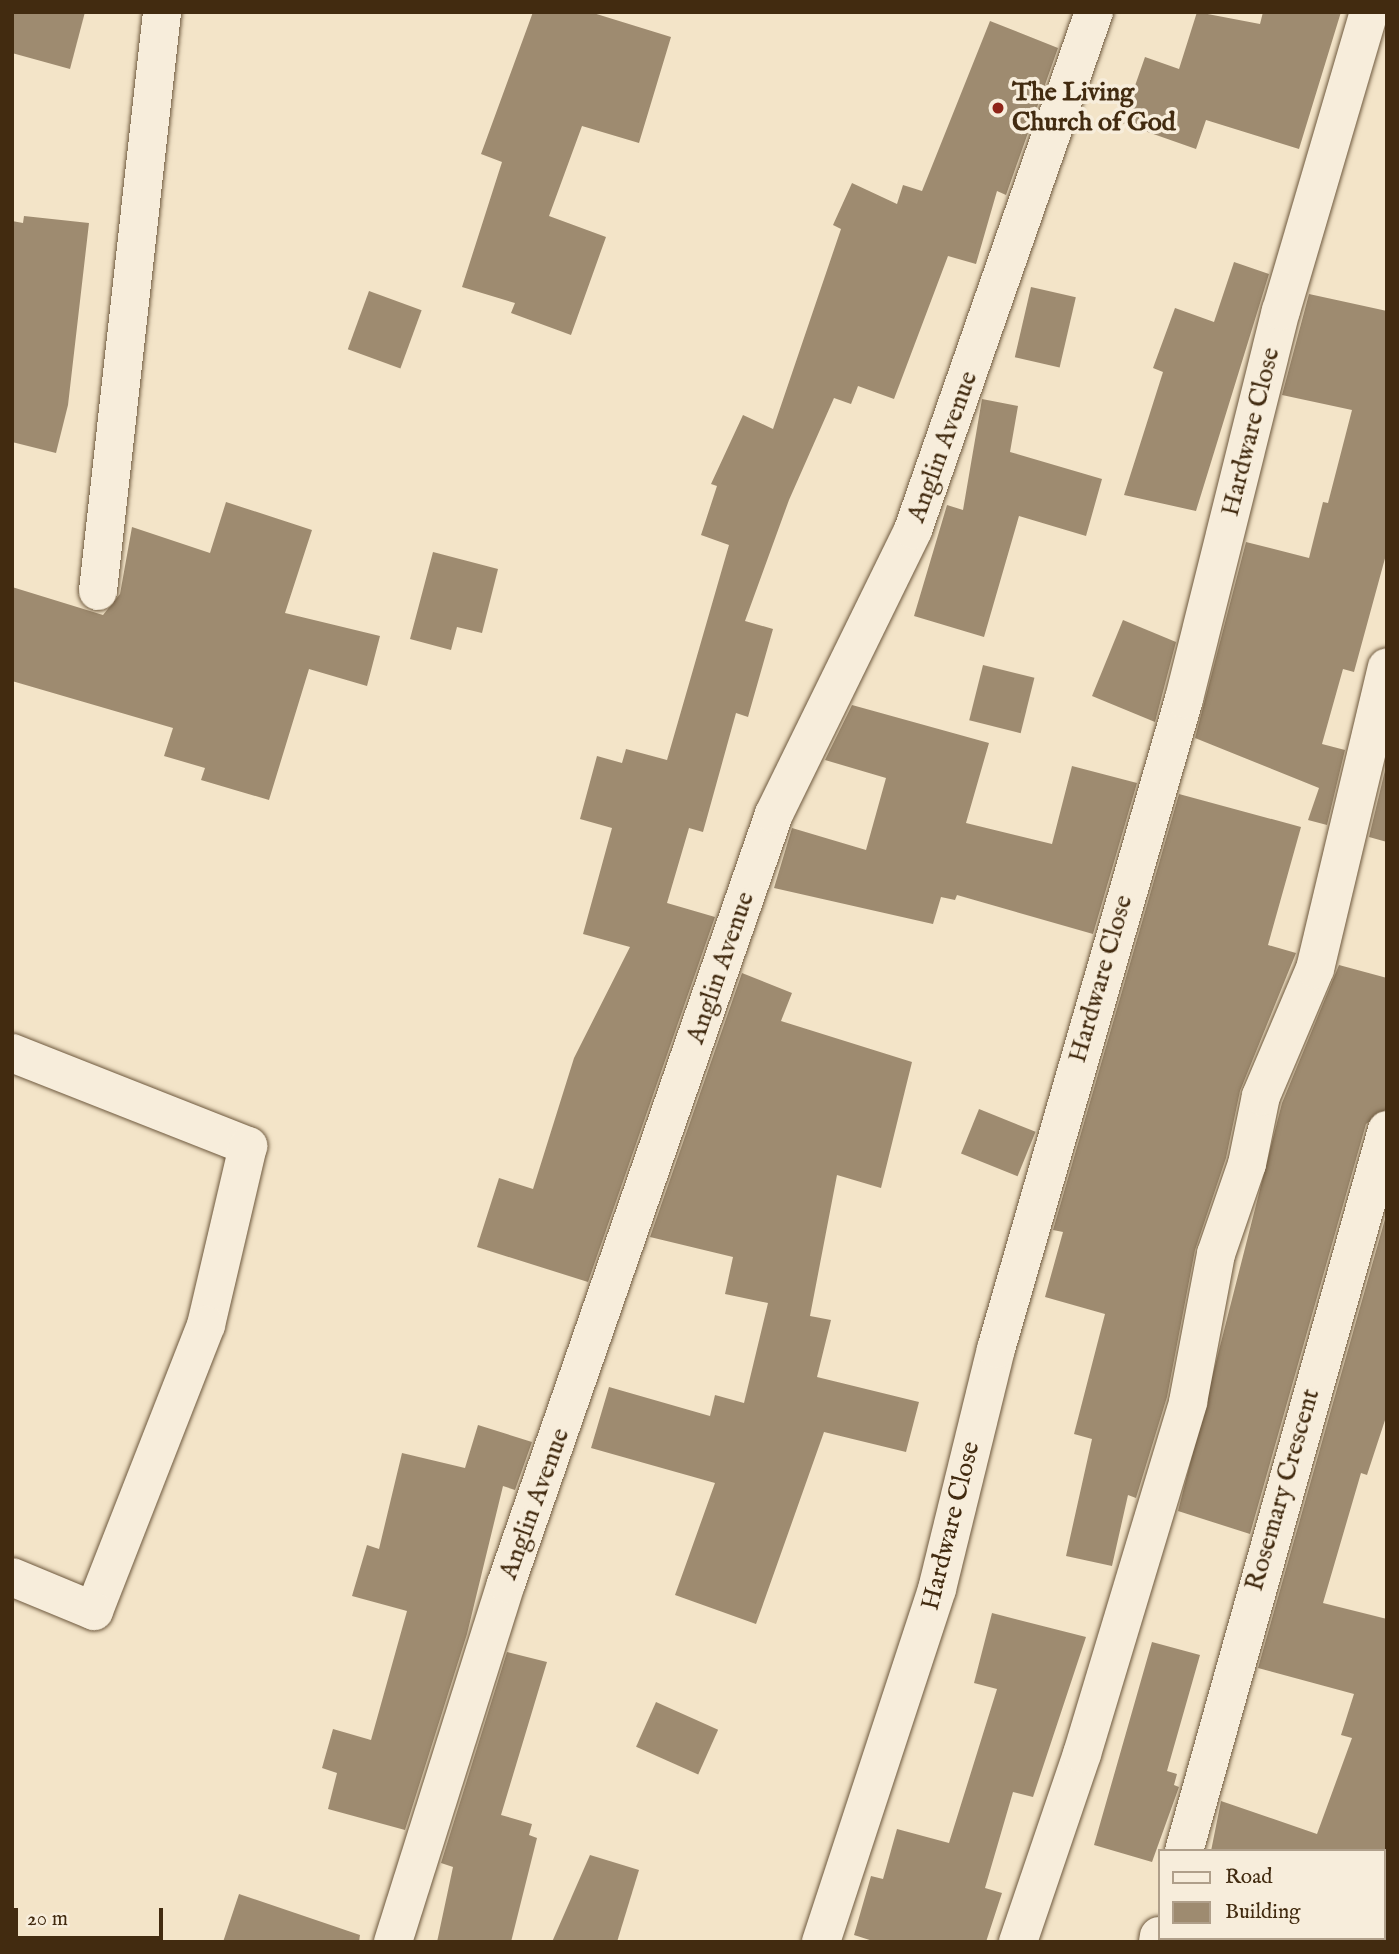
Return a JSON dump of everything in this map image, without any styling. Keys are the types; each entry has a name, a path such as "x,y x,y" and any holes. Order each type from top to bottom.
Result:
{"street":[{"path":"98,591 162,12"},
{"name":"Anglin Avenue","path":"393,1942 506,1584 774,814 913,530 1094,12"},
{"name":"Hardware Close","path":"821,1942 937,1589 996,1349 1184,699 1281,311 1368,12"},
{"path":"1018,1942 1082,1754 1188,1402 1216,1254 1247,1164 1261,1096 1315,969 1387,667"},
{"path":"12,1053 248,1146 206,1325 94,1611 12,1577"},
{"name":"Rosemary Crescent","path":"1185,1849 1387,1130"}],"building":[{"path":"12,12 85,12 70,69 12,53"},
{"path":"533,12 590,12 671,37 639,143 582,126 549,216 606,237 571,335 511,313 515,303 462,287 502,162 481,154"},
{"path":"1197,12 1260,24 1263,12 1341,12 1299,149 1206,120 1196,149 1122,123 1145,57 1179,69"},
{"path":"990,21 1058,48 1006,195 997,191 976,264 948,256 894,399 858,386 851,404 834,398 789,500 745,621 773,629 748,717 736,713 703,832 689,828 667,903 715,917 588,1282 477,1247 499,1178 533,1189 574,1058 630,947 583,934 612,828 580,819 597,756 622,763 626,749 667,760 729,545 701,535 717,486 711,484 743,415 773,429 841,229 833,225 852,183 897,204 903,185 922,191"},
{"path":"24,216 89,223 68,405 56,453 12,442 12,221 23,223"},
{"path":"1234,262 1269,274 1196,511 1124,495 1163,372 1153,368 1175,308 1214,322"},
{"path":"1031,287 1076,297 1060,368 1015,357"},
{"path":"369,291 422,310 400,368 348,349"},
{"path":"1309,294 1387,311 1387,551 1354,672 1343,669 1322,744 1345,750 1327,825 1308,820 1319,788 1195,738 1246,542 1309,558 1323,502 1328,503 1352,410 1282,395"},
{"path":"982,399 1018,406 1010,452 1102,479 1086,536 1019,516 984,637 914,616 947,505 963,510"},
{"path":"226,502 312,530 285,613 380,636 367,686 309,669 269,800 201,780 205,768 164,756 173,728 12,681 12,587 103,615 120,594 132,527 210,553"},
{"path":"433,552 498,569 482,633 457,627 451,650 410,639"},
{"path":"1123,620 1176,642 1155,722 1092,696"},
{"path":"983,665 1034,678 1021,733 969,720"},
{"path":"852,705 989,743 966,823 1052,844 1072,766 1137,783 1093,934 957,895 955,900 941,897 933,924 774,888 792,828 866,850 886,778 825,760"},
{"path":"1387,762 1387,842 1369,837"},
{"path":"1179,794 1301,827 1268,945 1296,953 1240,1091 1226,1158 1195,1250 1167,1397 1136,1498 1128,1495 1112,1566 1066,1556 1092,1439 1074,1434 1105,1314 1045,1297 1063,1232 1053,1230"},
{"path":"1339,965 1387,978 1387,1109 1366,1124 1250,1534 1178,1511 1282,1103"},
{"path":"742,973 792,993 781,1021 912,1062 881,1188 837,1175 810,1316 831,1320 817,1377 919,1402 906,1452 824,1432 756,1624 675,1595 715,1483 591,1448 609,1387 710,1416 715,1395 744,1403 768,1303 725,1294 733,1257 650,1237"},
{"path":"979,1109 1036,1132 1018,1176 961,1154"},
{"path":"1387,1212 1387,1414 1367,1475 1361,1473 1323,1603 1387,1619 1387,1851 1211,1849 1221,1801 1317,1834 1352,1738 1341,1735 1354,1694 1258,1668"},
{"path":"478,1425 532,1442 515,1490 503,1486 467,1634 405,1830 328,1809 337,1773 322,1768 333,1729 371,1740 407,1611 352,1596 367,1545 379,1549 402,1453 465,1468"},
{"path":"992,1613 1086,1637 1033,1797 1013,1792 985,1888 1002,1893 986,1942 876,1942 854,1935 871,1876 883,1879 897,1829 949,1843 997,1689 974,1683"},
{"path":"1152,1642 1200,1655 1167,1771 1177,1774 1174,1785 1179,1787 1152,1862 1094,1845"},
{"path":"507,1652 547,1662 501,1815 532,1824 529,1835 537,1838 511,1942 437,1942 453,1867 441,1863"},
{"path":"656,1702 718,1730 698,1774 636,1747"},
{"path":"590,1855 639,1870 617,1942 552,1942"},
{"path":"239,1894 360,1935 359,1942 223,1942"}],"place":[{"name":"The Living Church of God","path":"998,108"}]}
